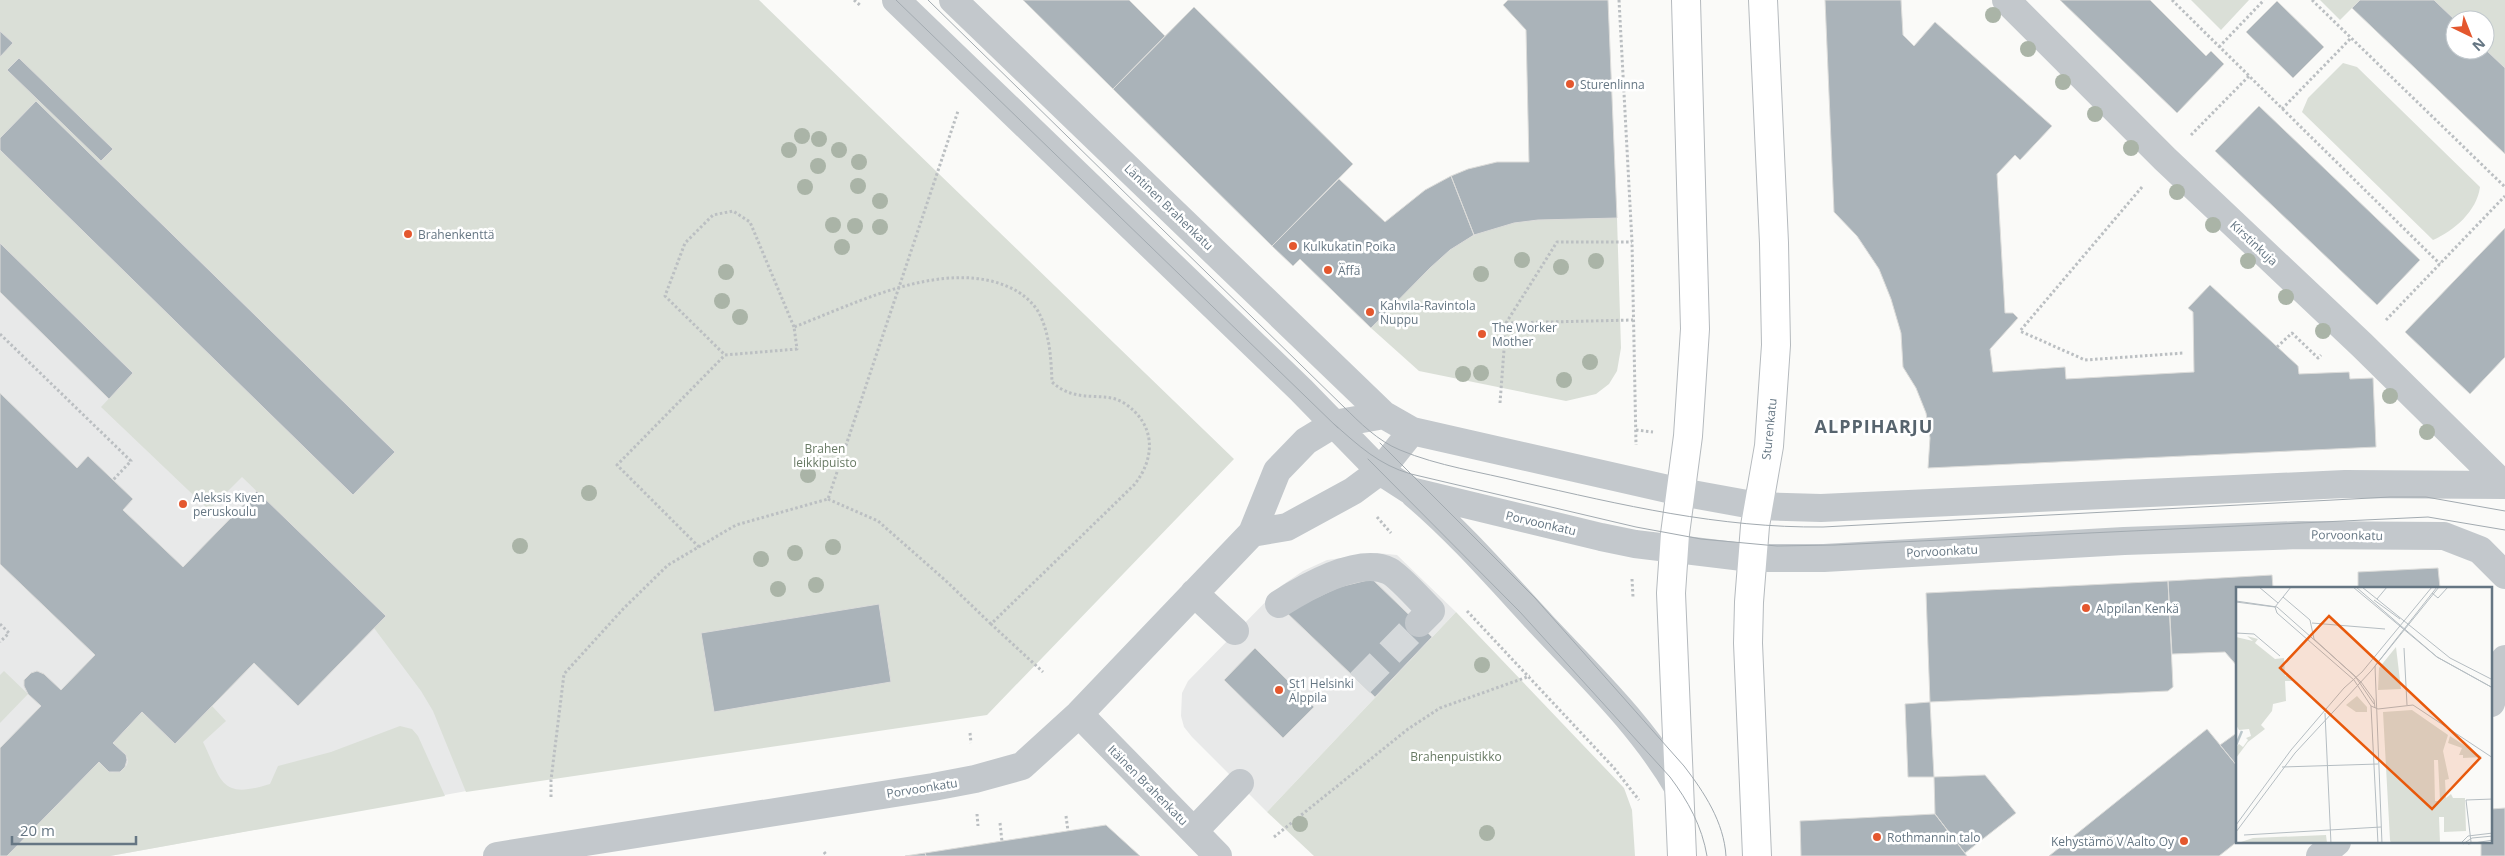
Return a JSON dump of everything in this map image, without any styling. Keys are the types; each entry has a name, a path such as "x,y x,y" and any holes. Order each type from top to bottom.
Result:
{"main road":[{"path":"1682,856 1671,593 1674,549 1689,427 1695,330 1686,0"},
{"name":"Sturenkatu","path":"1757,856 1748,643 1751,558 1769,446 1776,345 1774,243 1761,5"}],"street":[{"path":"896,0 1334,424"},
{"name":"Läntinen Brahenkatu","path":"953,0 1384,415"},
{"name":"Kirstinkuja","path":"2006,0 2165,160 2362,345 2505,489"},
{"path":"1384,415 1412,431 1681,492 1758,506 1821,508 2345,484 2505,489"},
{"name":"Porvoonkatu","path":"497,856 974,779 1022,766 1079,714 1252,533 1277,471 1306,441 1334,424 1384,415"},
{"name":"Porvoonkatu","path":"1334,424 1380,471 1411,492 1601,538 1674,549 1751,558 1824,558 2124,541 2299,534 2444,536 2480,550 2505,574"},
{"path":"1252,533 1287,527 1353,491 1380,471 1412,431"},
{"path":"1411,492 1465,542 1629,719 1666,766 1679,789"},
{"path":"1279,604 1307,587 1338,573 1370,568 1390,571 1431,610 1418,623"},
{"path":"1194,594 1235,631"},
{"path":"2492,700 2505,659"},
{"name":"Itäinen Brahenkatu","path":"1079,714 1218,856"},
{"path":"2492,719 2505,714"},
{"path":"1194,831 1240,783"},
{"path":"2320,856 2335,844"}],"path":[{"path":"1619,0 1632,242 1636,454"},
{"path":"2172,0 2440,264"},
{"path":"2219,46 2264,0"},
{"path":"2312,0 2505,187"},
{"path":"2282,109 2351,38"},
{"path":"2195,130 2249,76"},
{"path":"828,499 961,102"},
{"path":"2165,160 2020,332 2085,360 2184,353"},
{"path":"2362,345 2505,196"},
{"path":"699,547 617,465 725,355 797,349 794,327 750,222 733,211 713,215 685,243 665,296 725,355"},
{"path":"1500,403 1506,323 1557,242 1632,242"},
{"path":"794,327 900,287 959,276 1000,283 1022,294 1040,313 1050,343 1052,382 1062,391 1123,402 1146,426 1149,455 1145,471 1134,485 991,624"},
{"path":"1506,323 1633,320"},
{"path":"0,334 131,461 113,480"},
{"path":"551,797 550,780 564,674 668,564 736,525 828,499 878,521 945,580 1043,672"},
{"path":"0,624 9,633 0,642"},
{"path":"1274,837 1408,729 1440,708 1530,676"},
{"path":"1066,816 1068,831"},
{"path":"1000,824 1002,842"},
{"path":"824,852 827,856"}],"shaded area":[{"name":"Aleksis Kiven peruskoulu","path":"16,166 353,495 472,790 110,856 0,856 0,180"},
{"path":"1377,553 1397,555 1456,612 1267,812 1184,727 1181,716 1182,693 1188,681 1281,586 1303,571 1327,560"}],"green space":[{"name":"Brahen leikkipuisto","path":"0,0 759,0 1234,459 987,715 466,792 433,711 421,691 374,628 385,616 242,477 209,510 101,407 133,373 0,243 0,150 353,495 395,452 36,101 0,138"},
{"path":"2191,0 2249,0 2221,30"},
{"path":"2320,0 2360,0 2340,20"},
{"path":"2434,0 2505,0 2505,68 2495,58 2495,10 2445,10"},
{"path":"2343,63 2357,67 2480,187 2478,196 2469,212 2456,226 2441,236 2433,240 2302,112 2308,98"},
{"path":"1563,218 1617,218 1621,348 1617,371 1609,384 1596,394 1566,401 1419,371 1371,328 1431,265 1458,244 1473,236 1507,224 1525,221"},
{"name":"Brahenpuistikko","path":"1456,612 1624,788 1632,810 1635,856 1314,856 1267,812"},
{"path":"4,671 28,694 0,723 0,675"},
{"path":"212,706 226,721 203,742 219,777 232,788 241,790 270,784 278,766 331,752 400,726 412,729 418,736 445,796 110,856 7,856 99,762 110,772 117,772 126,766 128,759 126,755 113,743 142,712 175,744"}],"building":[{"path":"1023,0 1129,0 1165,36 1113,89"},
{"name":"Sturenlinna","path":"1508,0 1608,0 1617,218 1538,220 1514,223 1474,235 1451,176 1468,169 1497,162 1529,162 1526,30 1503,5"},
{"path":"1825,0 1901,0 1903,35 1914,46 1935,22 2052,126 2020,160 2015,155 1997,174 2005,313 2013,313 2018,318 1990,349 1993,372 2065,367 2066,379 2194,372 2193,312 2188,308 2210,285 2298,366 2299,374 2349,372 2350,379 2373,378 2376,447 1928,468 1930,438 1926,413 1916,388 1903,367 1901,333 1891,299 1879,269 1857,236 1834,212"},
{"path":"2060,0 2150,0 2206,56 2211,51 2224,64 2177,113"},
{"path":"2360,0 2434,0 2445,10 2445,60 2495,58 2505,68 2505,154 2352,8"},
{"path":"2277,1 2324,47 2293,78 2246,32"},
{"path":"1194,7 1353,164 1272,246 1113,89"},
{"path":"0,31 13,43 0,57"},
{"path":"19,58 113,149 101,161 7,70"},
{"path":"36,101 395,452 353,495 0,150 0,138"},
{"path":"2259,106 2420,260 2377,305 2215,151"},
{"path":"1451,176 1474,235 1450,250 1430,268 1371,328 1300,259 1293,266 1272,246 1339,179 1385,222 1425,190"},
{"path":"2505,228 2505,357 2470,394 2405,332"},
{"path":"0,243 133,373 109,399 0,292"},
{"path":"0,393 77,468 88,456 133,499 123,510 183,567 257,491 386,616 298,706 254,663 175,744 142,712 113,743 126,755 125,767 120,772 109,772 99,762 7,856 0,856 0,748 41,706 28,694 24,686 24,680 31,673 37,671 44,674 61,690 95,655 0,564"},
{"path":"2438,568 2440,587 2358,587 2358,572"},
{"path":"2272,575 2273,587 2236,587 2236,665 2225,652 2172,654 2168,581"},
{"path":"1372,579 1432,637 1375,697 1286,612 1339,587"},
{"path":"2168,581 2173,687 2168,691 1930,702 1926,593"},
{"path":"879,604 891,682 714,712 701,633"},
{"path":"1255,648 1314,707 1283,738 1224,680"},
{"path":"1930,702 1934,777 1908,777 1905,704"},
{"path":"2207,729 2236,765 2236,843 2219,856 2049,856"},
{"path":"2236,733 2236,765 2220,745"},
{"path":"1985,775 2016,813 1965,853 1935,814 1934,777"},
{"path":"2505,808 2505,856 2481,856 2481,844 2492,844 2492,809"},
{"name":"Rothmannin talo","path":"1935,814 1967,856 1801,856 1800,821"},
{"path":"1106,825 1140,856 926,856 925,853"},
{"path":"925,853 926,856 905,856"}],"tunnel":[{"path":"1360,683 1419,623"}],"tram line":[{"path":"896,0 1338,428"},
{"path":"928,0 1348,411"},
{"path":"1343,406 1384,442 1414,456 1634,507 1746,524 1823,527 2390,497 2426,497 2505,511"},
{"path":"1334,424 1379,460 1411,474 1636,527 1701,539 1777,546 1835,545 2428,517 2505,530"},
{"path":"1380,443 1535,598 1684,766 1712,808 1721,831 1726,856"},
{"path":"1368,459 1520,612 1670,777 1683,795 1693,814 1702,834 1707,856"}],"place":[{"name":"Sturenlinna","path":"1570,84"},
{"name":"Brahenkenttä","path":"408,234"},
{"name":"Kulkukatin Poika","path":"1293,246"},
{"name":"Äffä","path":"1328,270"},
{"name":"Kahvila-Ravintola Nuppu","path":"1370,312"},
{"name":"The Worker Mother","path":"1482,334"},
{"name":"Aleksis Kiven peruskoulu","path":"183,504"},
{"name":"Alppilan Kenkä","path":"2086,608"},
{"name":"St1 Helsinki Alppila","path":"1279,690"},
{"name":"Rothmannin talo","path":"1877,837"},
{"name":"Kehystämö V Aalto Oy","path":"2184,841"}],"district":[{"name":"ALPPIHARJU","path":"1874,426"}]}
